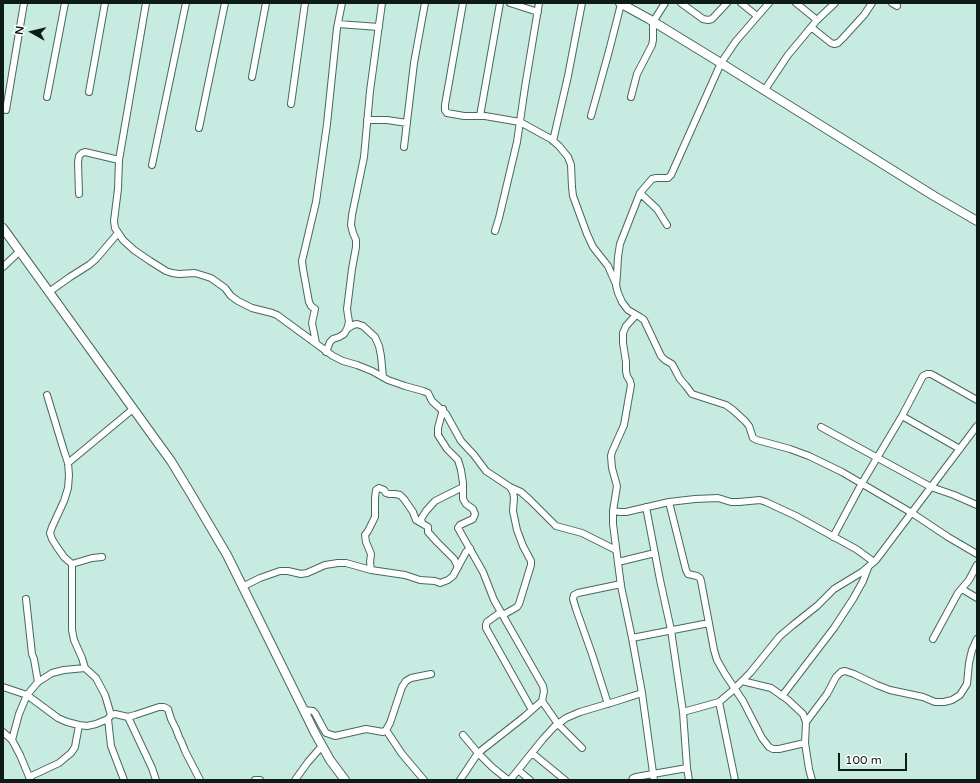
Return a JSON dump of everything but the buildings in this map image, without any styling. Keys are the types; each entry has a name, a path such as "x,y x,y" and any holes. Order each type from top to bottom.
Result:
{"main road":[{"path":"620,3 721,63 934,196 977,221"},
{"path":"3,228 171,461 223,548 303,710 330,760 345,780"}],"street":[{"path":"6,110 24,3"},
{"path":"47,97 65,3"},
{"path":"89,92 105,3"},
{"path":"146,3 119,160 118,189 114,221 115,228 123,240 150,262 172,273 195,273 211,278 225,288 231,296 238,301 252,308 277,315 326,352 343,361 357,365 388,380 428,393 432,401 442,409 450,420 461,441 486,471 510,487 521,492 556,526 582,533 616,550"},
{"path":"152,165 186,3"},
{"path":"199,128 225,3"},
{"path":"252,78 266,3"},
{"path":"291,104 305,3"},
{"path":"316,343 312,323 315,309 309,302 302,261 317,196 338,24 342,3"},
{"path":"326,352 330,342 344,334 347,329 347,309 356,247 356,240 351,225 352,214 364,157 367,120 382,3"},
{"path":"404,148 414,63 425,3"},
{"path":"463,3 445,110 447,113 464,116 486,116 520,122 559,146 568,157 571,165 573,196 586,234 598,255 608,266 622,302 628,310 644,320 661,356 672,364 692,394 733,410 749,426 753,438 809,456 842,472 912,513 977,554"},
{"path":"480,116 500,3"},
{"path":"510,3 538,12"},
{"path":"495,231 517,142 539,3"},
{"path":"553,141 568,76 582,3"},
{"path":"590,116 609,51 620,3"},
{"path":"631,97 637,74 652,45 653,22 665,3"},
{"path":"681,3 703,19 708,20 712,19 727,3"},
{"path":"741,3 757,16"},
{"path":"616,285 620,244 640,193 652,180 656,178 668,178 671,175 721,63 736,41 769,3"},
{"path":"796,3 817,20"},
{"path":"764,91 788,55 817,20 835,3"},
{"path":"811,27 831,43 838,43 864,15 872,3"},
{"path":"338,24 379,27"},
{"path":"367,120 387,120 407,123"},
{"path":"78,194 78,162 79,156 82,153 85,152 119,160"},
{"path":"640,193 657,209 667,225"},
{"path":"49,292 89,265 118,233"},
{"path":"3,267 20,251"},
{"path":"636,314 626,326 623,333 626,371 631,385 624,425 611,456 612,468 617,486 613,511 613,524 621,584 642,692 654,777"},
{"path":"347,329 357,324 363,326 375,337 381,356 383,377"},
{"path":"833,537 923,376 931,374 977,400"},
{"path":"47,395 68,463 69,475 68,488 64,501 50,533 57,548 72,564 72,630 74,640 85,668 96,678 105,695 112,746 124,780"},
{"path":"68,463 133,409"},
{"path":"442,409 438,436 447,450 458,460 461,470 463,499 466,504 473,509 475,514 473,519 460,525 458,528 483,572 494,600 531,663 544,691 542,701 478,753 460,780"},
{"path":"902,416 960,449"},
{"path":"822,426 931,487 954,495 977,506"},
{"path":"684,712 719,702 742,682 780,636 793,624 817,606 834,589 862,572 874,562 977,426"},
{"path":"422,523 421,519 435,501 463,487"},
{"path":"510,487 514,498 513,512 517,530 531,565 517,607 487,622 486,628 532,710"},
{"path":"371,570 371,554 365,535 375,517 376,490 379,488 384,490 386,493 400,495 409,505 416,520 428,527 428,532 454,559 458,567"},
{"path":"613,511 626,512 669,502 707,498 718,498 731,502 760,500 796,516 856,549 874,562"},
{"path":"669,502 686,570 688,574 697,576 701,581 711,638 717,660 743,701 762,738 769,747 779,749 805,743"},
{"path":"646,508 671,630 684,712 688,780"},
{"path":"242,587 260,578 280,571 301,574 325,565 338,563 346,563 371,570 440,583 453,576 466,552 470,548"},
{"path":"618,562 655,553"},
{"path":"72,564 92,558 102,557"},
{"path":"933,639 958,594 969,580 977,565"},
{"path":"782,696 834,628 863,581 868,566"},
{"path":"608,704 573,599 574,595 578,593 621,584"},
{"path":"962,589 977,598"},
{"path":"26,599 32,654 38,682"},
{"path":"632,638 709,623"},
{"path":"806,722 827,694 836,676 845,671 890,690 923,697 936,702 952,700 960,695 967,684 969,663 972,650 977,639"},
{"path":"12,740 19,714 27,695 38,682 52,673 85,668"},
{"path":"303,710 313,711 326,733 335,736 366,729 383,732 390,723 402,687 406,681 411,678 430,674"},
{"path":"742,682 771,688 788,700 803,714 806,722 805,743 812,780"},
{"path":"3,687 27,695 58,718 67,722 87,726 96,724 115,714 128,717 164,707 168,709 185,751 200,780"},
{"path":"463,735 492,767 509,780 554,726 566,718 642,692"},
{"path":"542,701 558,724 582,748"},
{"path":"719,702 735,780"},
{"path":"128,717 152,768 156,780"},
{"path":"3,732 12,740 20,754 30,778 59,763 71,753 75,747 79,725"},
{"path":"386,730 402,754 424,780"},
{"path":"295,780 322,746"},
{"path":"532,753 565,780"},
{"path":"632,780 636,777 654,777 687,768"},
{"path":"518,770 530,780"},
{"path":"255,780 260,780"}]}
